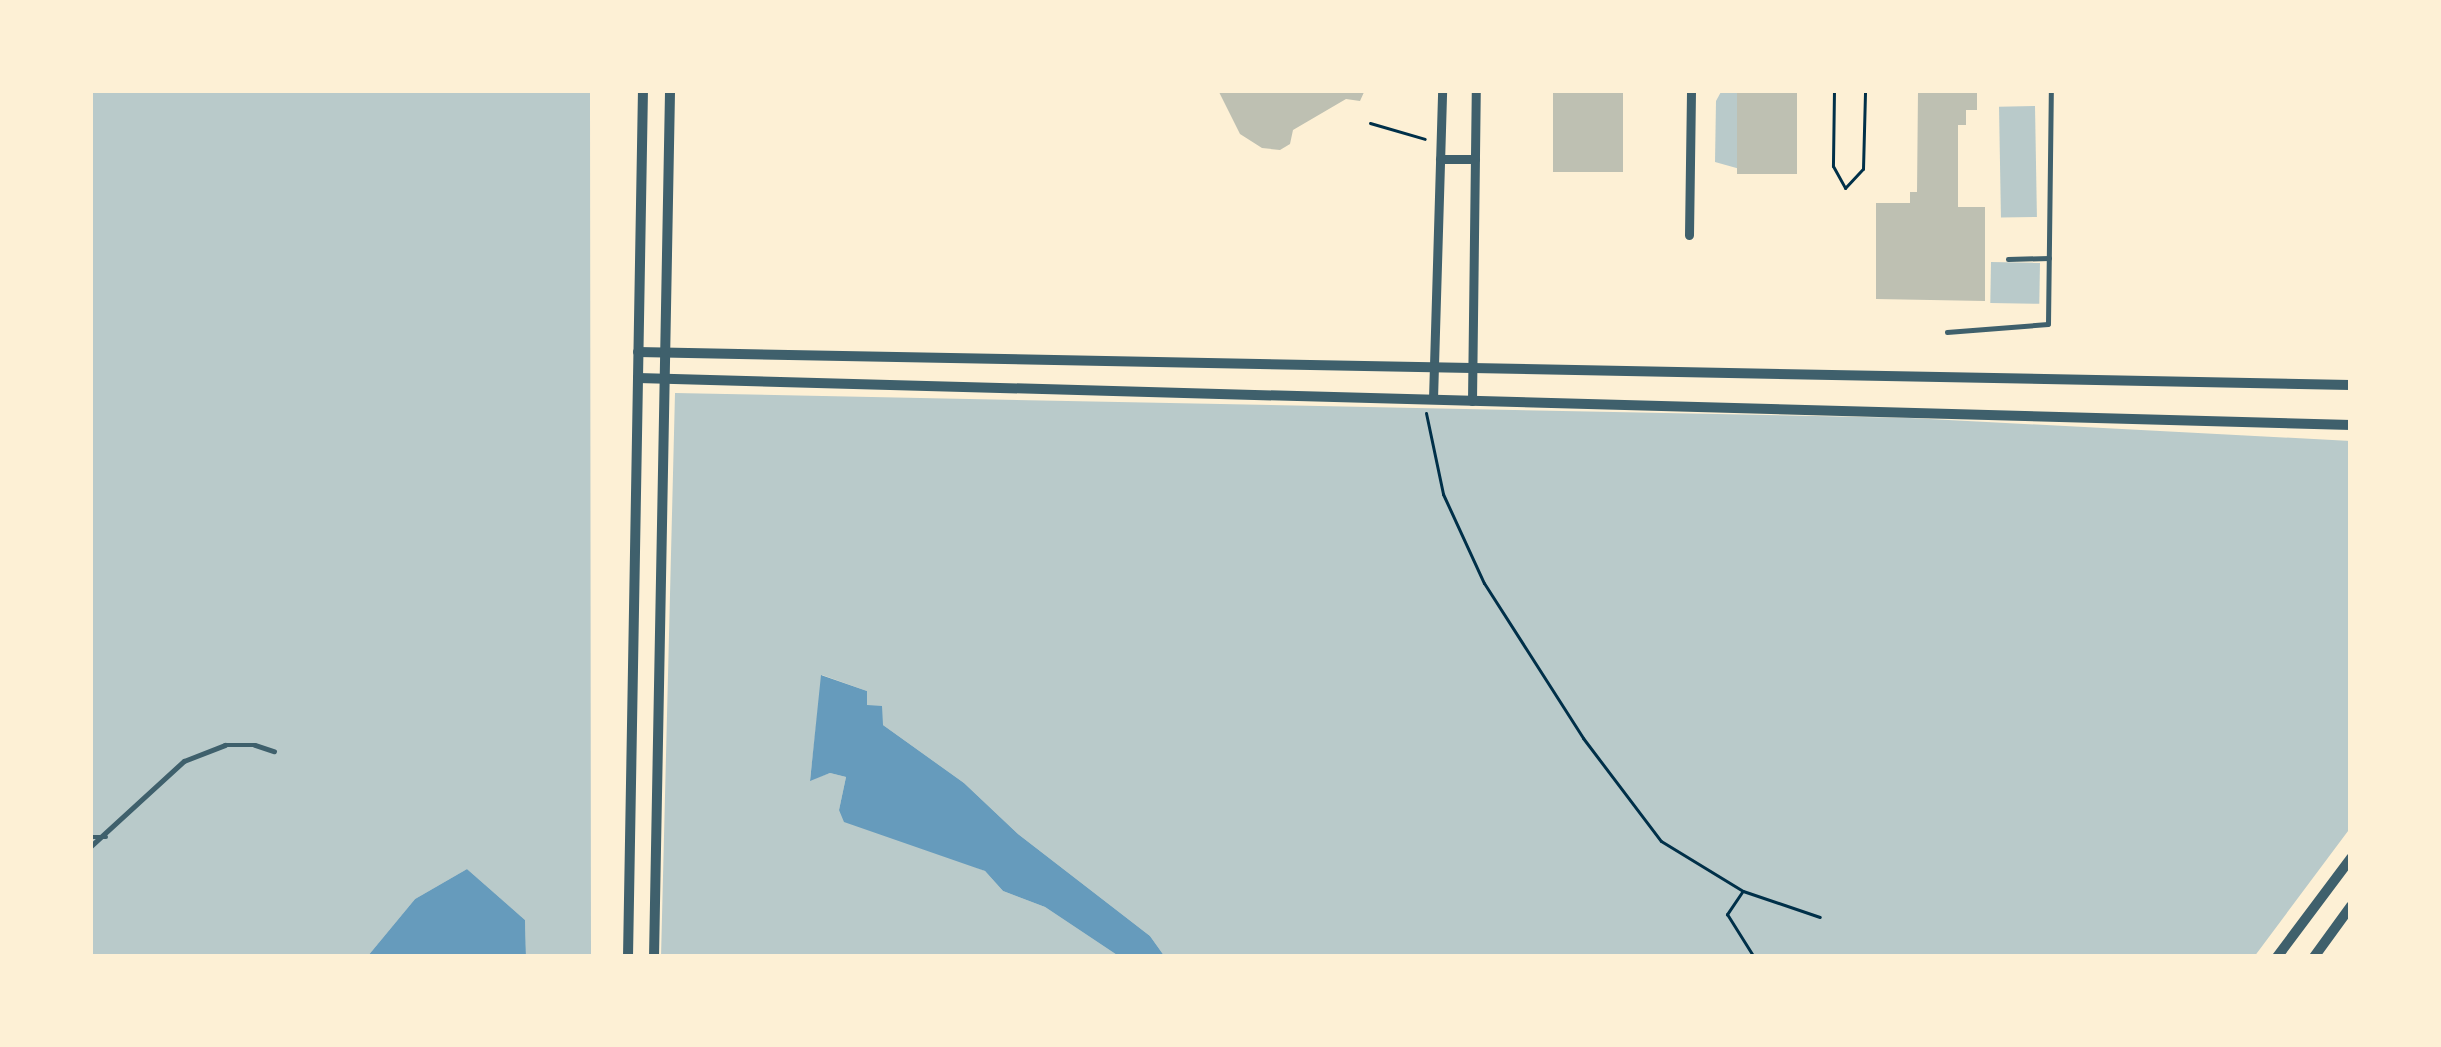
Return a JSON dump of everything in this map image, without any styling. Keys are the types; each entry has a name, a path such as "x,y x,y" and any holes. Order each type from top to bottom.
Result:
{"street":[{"path":"628,957 643,90"},
{"path":"653,957 670,90"},
{"path":"1428,399 1434,367 1442,90"},
{"path":"1472,400 1476,90"},
{"path":"1689,236 1691,90"},
{"path":"1440,159 1474,159"},
{"path":"638,352 2351,385"},
{"path":"638,377 2351,425"},
{"path":"2277,957 2351,858"},
{"path":"630,860 655,860"},
{"path":"2314,957 2348,911 2320,898"}],"lane":[{"path":"1947,332 2048,324 2051,90"},
{"path":"2008,259 2049,258"},
{"path":"90,847 184,761 225,746 255,745 274,752"},
{"path":"90,837 106,837"}],"path":[{"path":"1834,90 1833,166 1845,188 1863,169 1865,90"},
{"path":"1370,123 1406,136 1440,139"},
{"path":"1428,399 1442,494 1476,565 1582,738 1660,842 1743,890 1820,917"},
{"path":"1743,890 1727,914 1754,957"}],"shaded area":[{"path":"90,90 590,90 591,957 526,957 525,920 467,869 415,899 367,957 90,957"},
{"path":"1722,90 1740,92 1740,169 1715,162 1716,101"},
{"path":"2035,106 2037,217 2001,218 1999,107"},
{"path":"1991,262 2040,263 2039,304 1990,303"},
{"path":"675,393 1910,418 2351,441 2351,827 2254,957 1165,957 1150,936 1018,834 964,783 883,725 866,705 867,691 822,675 810,780 830,773 846,777 839,810 985,871 1003,891 1045,907 1120,957 661,957"}],"water":[{"path":"821,675 867,691 867,705 882,706 883,725 964,783 1018,834 1150,936 1165,957 1120,957 1045,907 1003,891 985,871 844,822 839,810 846,777 830,773 810,781"},
{"path":"467,869 525,920 526,957 367,957 415,899"}],"building":[{"path":"1218,90 1365,90 1360,101 1346,99 1293,130 1290,144 1280,150 1262,148 1240,134"},
{"path":"1553,90 1623,90 1623,172 1553,172"},
{"path":"1737,90 1797,90 1797,174 1737,174"},
{"path":"1918,90 1977,90 1977,110 1966,110 1966,125 1958,125 1958,207 1985,207 1985,301 1876,299 1876,203 1910,203 1910,192 1917,192"}]}
